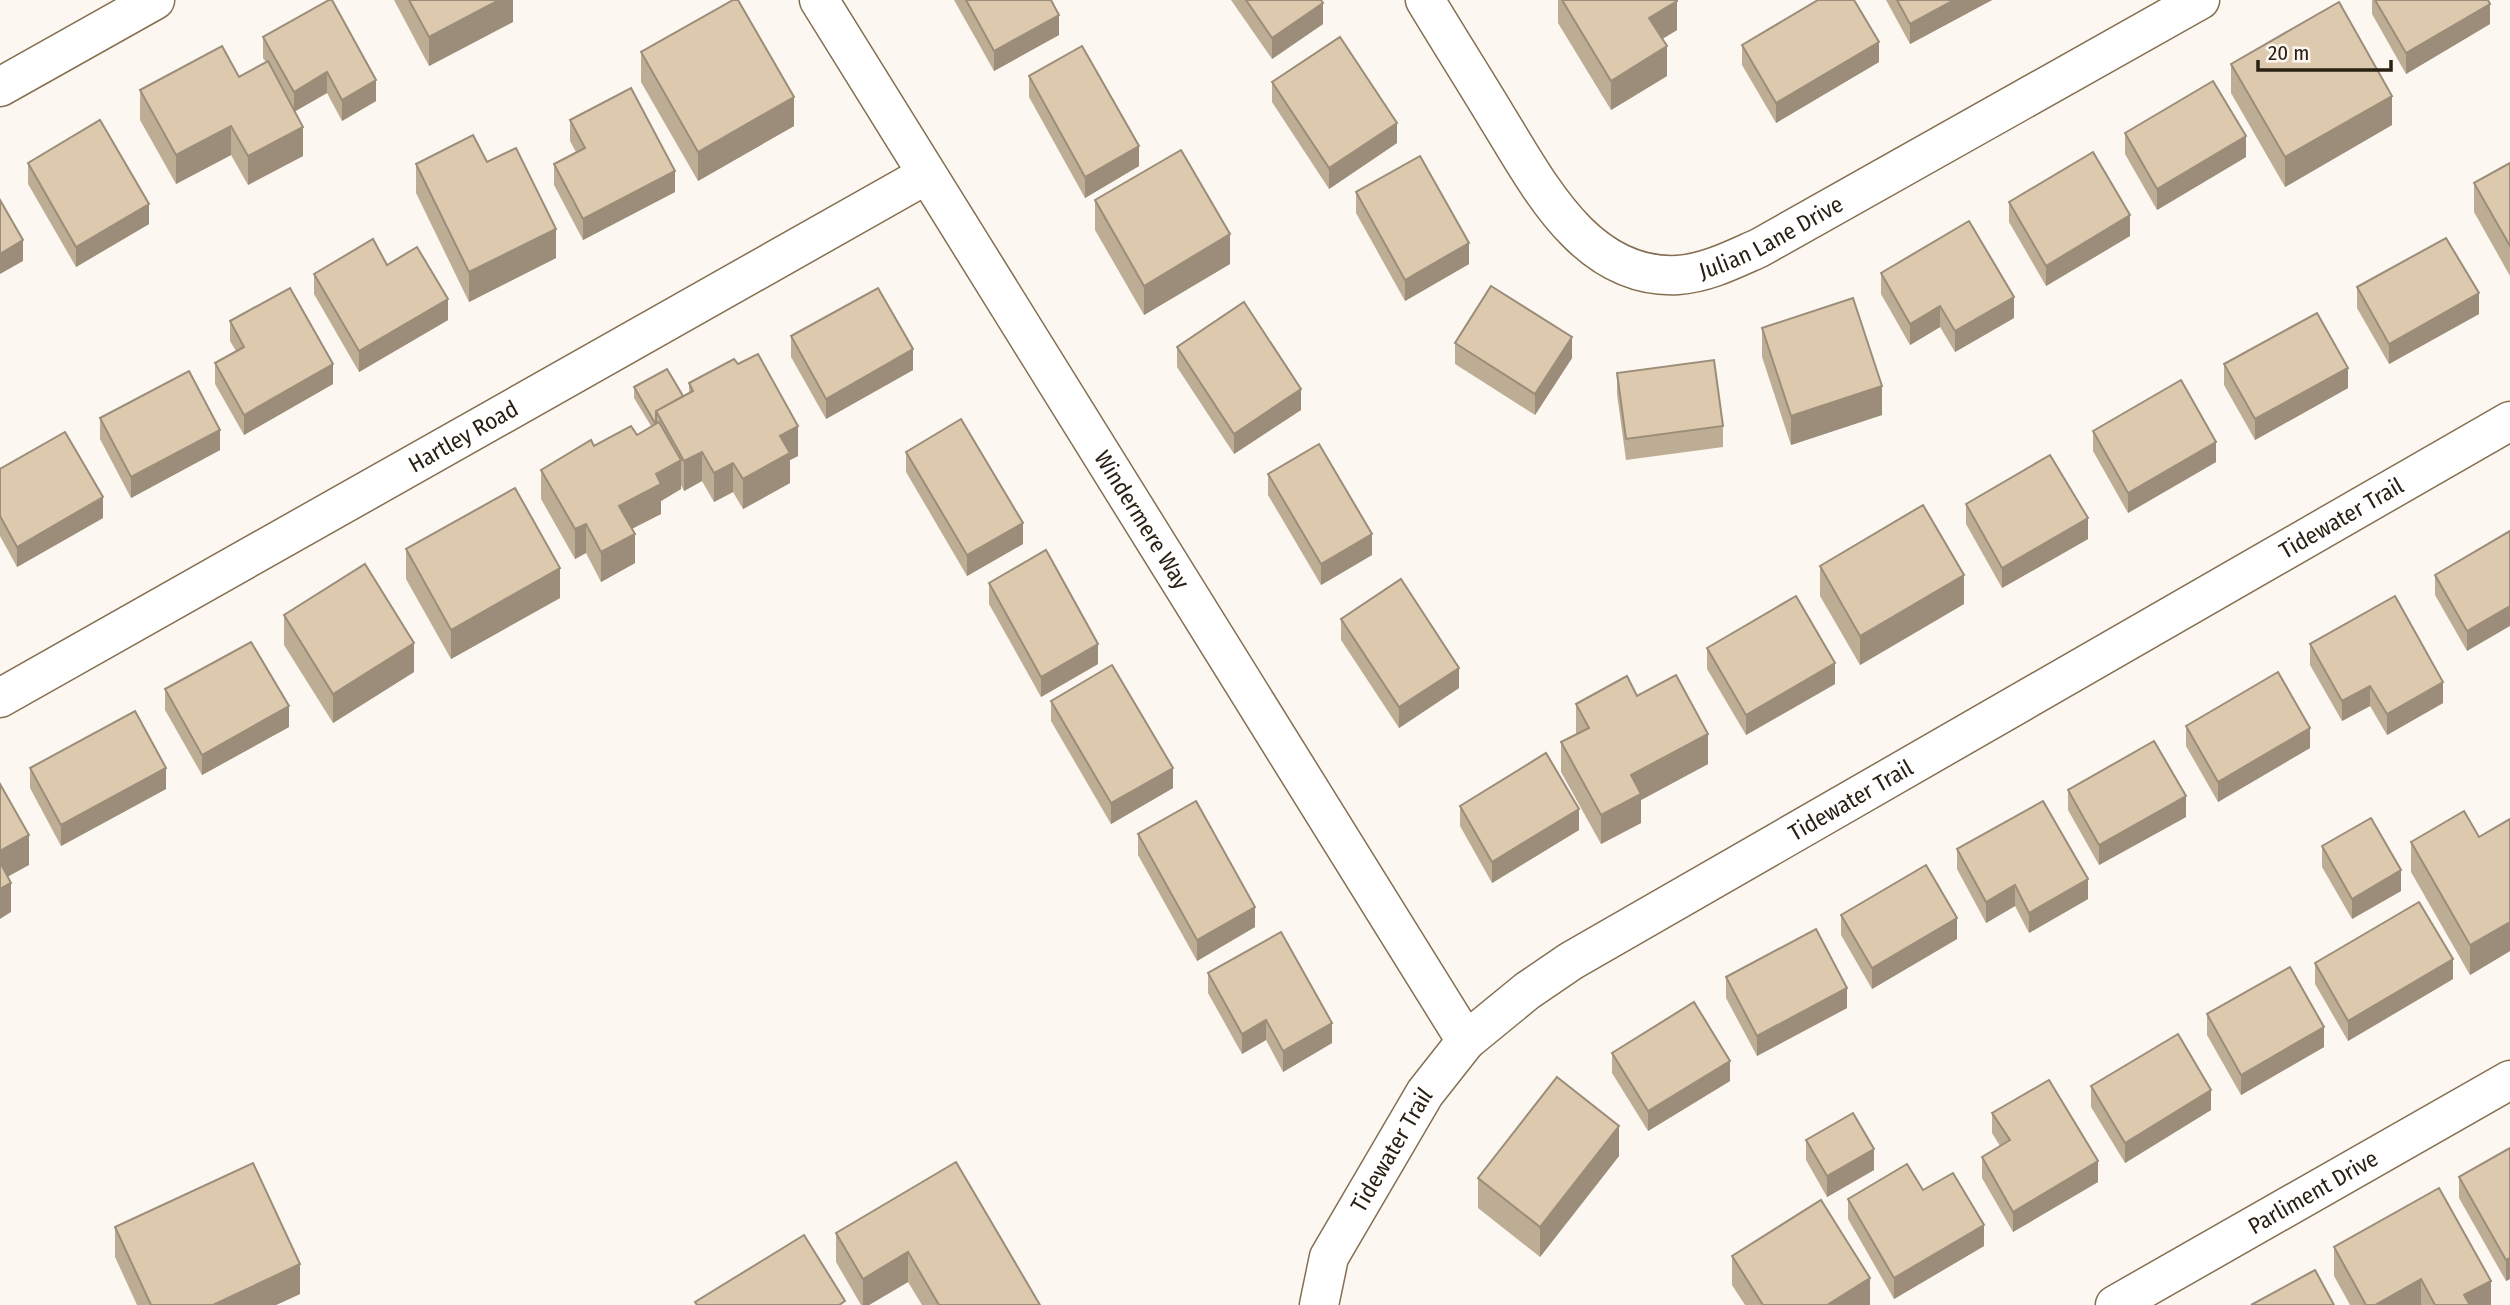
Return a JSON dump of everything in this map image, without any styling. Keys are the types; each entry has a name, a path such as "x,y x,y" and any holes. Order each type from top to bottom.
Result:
{"street":[{"path":"0,88 155,0"},
{"name":"Windermere Way","path":"819,0 1466,1041"},
{"name":"Julian Lane Drive","path":"1424,0 1560,215 1598,251 1619,262 1653,273 1679,275 1713,268 1759,248 2200,0"},
{"name":"Hartley Road","path":"0,698 926,175"},
{"name":"Tidewater Trail","path":"1319,1305 1329,1257 1425,1093 1466,1041 1571,961 2510,421"},
{"name":"Parliment Drive","path":"2115,1305 2510,1080"}],"building":[{"path":"332,0 376,80 342,100 327,72 294,92 263,37"},
{"path":"409,0 499,0 429,37"},
{"path":"733,0 738,0 794,97 698,152 641,52"},
{"path":"966,0 1051,0 1059,15 994,51"},
{"path":"1246,0 1321,0 1323,3 1272,38"},
{"path":"1562,0 1677,1 1649,18 1667,46 1611,81"},
{"path":"1818,0 1854,0 1879,42 1776,103 1742,45"},
{"path":"1897,0 1954,0 1910,24"},
{"path":"2375,0 2488,0 2490,4 2406,53"},
{"path":"2339,2 2392,96 2285,157 2231,64"},
{"path":"1340,37 1397,123 1329,168 1272,82"},
{"path":"222,46 239,77 268,61 303,127 248,156 231,126 176,155 140,90"},
{"path":"1082,46 1139,146 1085,177 1029,76"},
{"path":"2213,81 2246,136 2157,189 2125,133"},
{"path":"631,88 675,171 583,219 554,164 585,148 570,120"},
{"path":"100,120 149,204 76,247 28,163"},
{"path":"473,135 487,162 516,148 556,229 469,272 416,164"},
{"path":"1181,150 1230,234 1144,286 1095,200"},
{"path":"2093,152 2130,215 2046,266 2009,202"},
{"path":"1420,156 1469,243 1405,280 1356,192"},
{"path":"2510,163 2510,246 2474,183"},
{"path":"0,200 23,240 0,254"},
{"path":"1969,221 2014,297 1955,331 1940,306 1910,324 1881,273"},
{"path":"2446,238 2479,293 2389,344 2357,287"},
{"path":"373,239 387,265 417,247 448,299 359,351 314,274"},
{"path":"1491,286 1572,337 1535,394 1455,343"},
{"path":"290,288 333,364 244,415 215,363 244,347 230,321"},
{"path":"878,288 913,349 826,399 791,336"},
{"path":"1853,298 1882,386 1791,416 1762,328"},
{"path":"1244,302 1301,389 1234,434 1177,347"},
{"path":"2317,313 2348,368 2255,419 2224,364"},
{"path":"758,354 798,426 780,436 790,453 743,479 733,463 714,473 702,452 684,461 656,411 693,391 689,383 734,359 738,364"},
{"path":"1714,360 1723,426 1626,439 1617,373"},
{"path":"667,369 683,396 656,411 655,423 634,387"},
{"path":"189,371 220,430 131,477 100,418"},
{"path":"2181,380 2216,442 2128,493 2093,431"},
{"path":"961,419 1023,523 967,555 906,452"},
{"path":"659,422 681,460 656,474 661,484 619,506 635,534 601,552 586,524 575,529 541,470 591,440 594,446 631,426 637,435"},
{"path":"65,432 103,497 17,547 0,516 0,469"},
{"path":"1319,444 1372,534 1321,564 1268,474"},
{"path":"2050,455 2088,518 2002,568 1966,504"},
{"path":"515,488 560,568 451,630 406,549"},
{"path":"1923,505 1964,575 1860,636 1820,566"},
{"path":"2510,531 2510,606 2467,631 2435,575"},
{"path":"1046,550 1098,644 1041,677 989,583"},
{"path":"365,564 414,643 333,694 284,615"},
{"path":"1401,579 1459,668 1399,707 1341,619"},
{"path":"1796,596 1835,663 1746,715 1707,648"},
{"path":"2395,596 2443,682 2387,714 2370,686 2342,701 2310,644"},
{"path":"251,642 289,706 202,755 165,689"},
{"path":"1112,665 1173,768 1111,803 1051,701"},
{"path":"2278,672 2310,728 2218,782 2186,726"},
{"path":"1676,675 1708,734 1631,775 1641,794 1601,815 1561,742 1589,728 1576,704 1627,676 1637,696"},
{"path":"135,711 166,768 61,825 30,768"},
{"path":"2154,741 2186,796 2099,845 2068,790"},
{"path":"1546,753 1579,809 1492,862 1460,806"},
{"path":"0,784 29,835 0,851"},
{"path":"1196,801 1255,907 1197,940 1138,834"},
{"path":"2043,801 2088,879 2029,913 2015,885 1986,902 1957,849"},
{"path":"2464,811 2479,837 2510,819 2510,922 2470,945 2411,842"},
{"path":"2371,818 2401,870 2352,899 2322,846"},
{"path":"0,862 11,883 0,889"},
{"path":"1926,865 1957,918 1872,968 1841,915"},
{"path":"2419,902 2453,959 2348,1021 2315,963"},
{"path":"1816,929 1847,988 1757,1036 1726,977"},
{"path":"1281,932 1332,1023 1283,1051 1266,1020 1242,1034 1208,973"},
{"path":"2290,967 2324,1027 2241,1075 2207,1014"},
{"path":"1694,1002 1730,1061 1648,1111 1612,1053"},
{"path":"2178,1034 2211,1090 2125,1143 2091,1086"},
{"path":"1557,1077 1619,1126 1540,1227 1478,1178"},
{"path":"2049,1080 2098,1161 2013,1212 1982,1157 2010,1140 1992,1113"},
{"path":"1853,1113 1874,1149 1827,1176 1806,1140"},
{"path":"2510,1148 2510,1258 2506,1260 2459,1177"},
{"path":"956,1162 1040,1305 939,1305 908,1252 863,1279 836,1233"},
{"path":"253,1163 300,1264 213,1305 151,1305 115,1227"},
{"path":"1907,1164 1923,1190 1953,1173 1984,1225 1894,1278 1848,1199"},
{"path":"2439,1188 2491,1281 2464,1295 2470,1305 2435,1305 2421,1279 2375,1305 2366,1305 2334,1247"},
{"path":"1821,1200 1870,1278 1827,1305 1763,1305 1732,1256"},
{"path":"804,1235 845,1301 839,1305 697,1305 695,1302"},
{"path":"2315,1270 2334,1305 2251,1305"}]}
